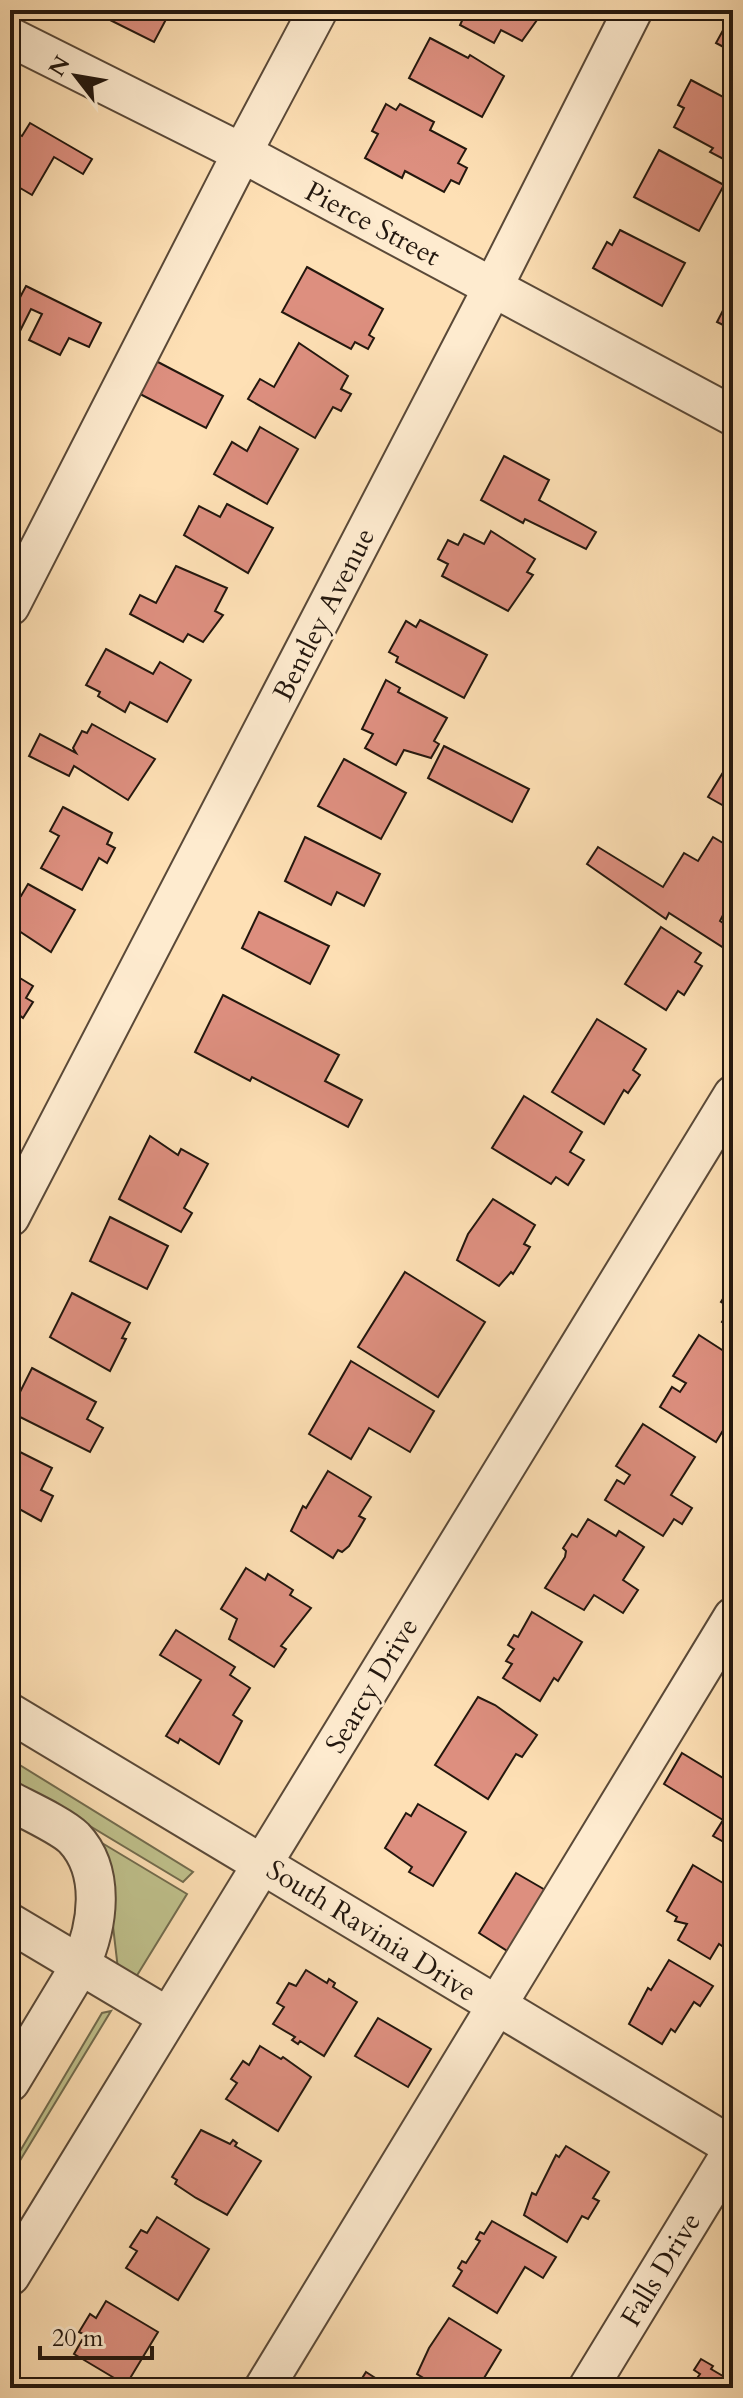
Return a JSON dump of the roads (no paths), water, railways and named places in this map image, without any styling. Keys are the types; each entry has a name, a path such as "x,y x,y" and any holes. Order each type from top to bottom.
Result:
{"street":[{"path":"10,606 318,10"},
{"name":"Bentley Avenue","path":"10,1217 493,287 633,10"},
{"name":"Pierce Street","path":"10,37 242,153 733,416"},
{"name":"Searcy Drive","path":"10,2276 733,1095"},
{"path":"264,2388 733,1617"},
{"name":"South Ravinia Drive","path":"10,1713 733,2149"},
{"path":"10,1801 72,1836 91,1862 97,1902 88,1948 80,1966 10,2082"},
{"path":"10,1923 168,2017"},
{"name":"Falls Drive","path":"588,2388 733,2149"}]}
